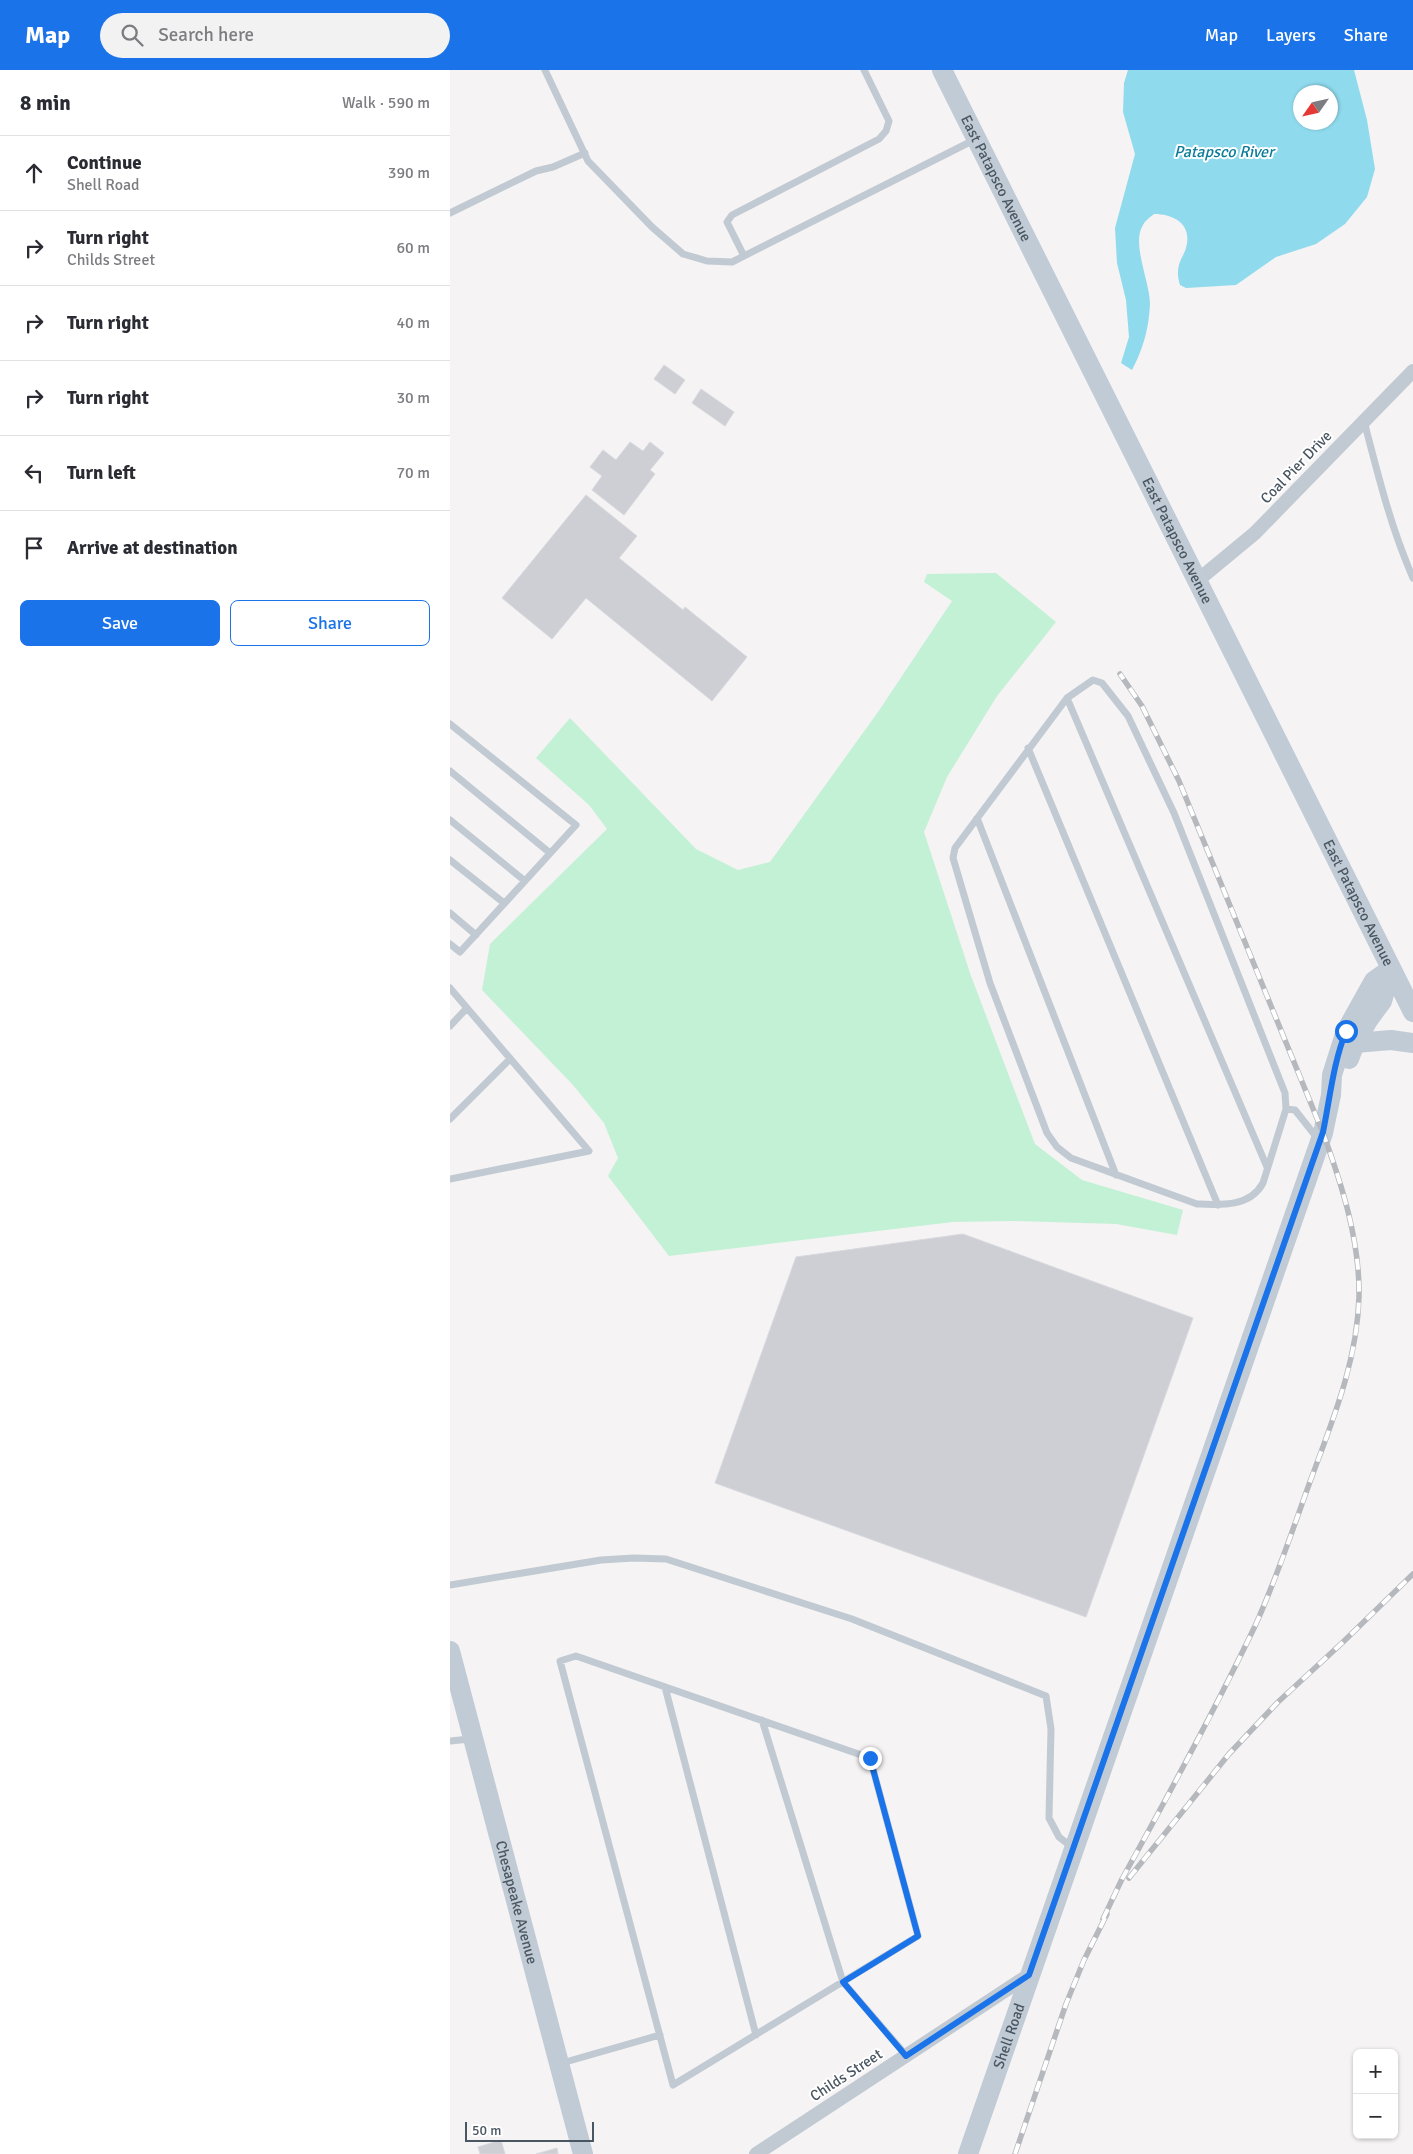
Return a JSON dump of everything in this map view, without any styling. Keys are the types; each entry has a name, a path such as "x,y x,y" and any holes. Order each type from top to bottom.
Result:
{"street":[{"name":"East Patapsco Avenue","path":"942,70 1413,1012"},
{"name":"Coal Pier Drive","path":"1197,581 1255,533 1413,371"},
{"name":"Shell Road","path":"1331,1095 1341,1080 1355,1043 1368,1020 1382,1001 1395,975"},
{"name":"Shell Road","path":"968,2154 1320,1142 1331,1095 1332,1076 1346,1031 1374,981 1395,975"},
{"path":"1355,1043 1391,1040 1413,1043"},
{"name":"Chesapeake Avenue","path":"450,1651 582,2154"},
{"name":"Childs Street","path":"756,2154 1029,1975"}],"lane":[{"path":"545,70 588,161 646,221 683,254 708,260 732,262 976,138"},
{"path":"744,256 727,222 732,215 880,139 886,131 889,120 864,70"},
{"path":"450,213 536,171 553,167 585,153"},
{"path":"1364,421 1383,494 1402,553 1413,578"},
{"path":"1093,680 1102,683 1128,716 1174,813 1285,1093 1286,1109 1268,1168 1258,1193 1251,1198 1218,1205 1197,1204 1071,1158 1057,1147 1047,1134 990,982 953,858 956,848 977,818 1067,698 1093,680"},
{"path":"1067,698 1268,1168"},
{"path":"450,724 576,825 460,952 450,944"},
{"path":"1028,748 1218,1205"},
{"path":"450,771 550,853"},
{"path":"977,818 1116,1175"},
{"path":"450,820 525,881"},
{"path":"450,860 504,903"},
{"path":"450,914 476,935"},
{"path":"450,988 589,1151 450,1179"},
{"path":"450,1026 467,1008"},
{"path":"450,1119 510,1059"},
{"path":"1286,1109 1294,1110 1320,1142"},
{"path":"450,1585 601,1560 634,1558 666,1560 852,1619 1046,1696 1051,1729 1049,1818 1059,1837 1073,1848"},
{"path":"576,1656 665,1687 870,1758 918,1936 673,2085 560,1661 576,1656"},
{"path":"665,1687 756,2035"},
{"path":"762,1720 843,1982 906,2056"},
{"path":"450,1741 473,1738"},
{"path":"559,2064 660,2036"}],"green space":[{"path":"996,573 1056,622 997,696 947,777 924,832 971,976 1035,1144 1082,1180 1183,1210 1177,1235 1116,1224 1012,1221 953,1222 669,1256 608,1176 618,1158 604,1123 573,1085 482,990 490,944 607,829 589,805 536,758 570,718 696,849 738,870 770,862 878,712 952,601 924,582 927,574"}],"water":[{"name":"Patapsco River","path":"1128,70 1354,70 1367,120 1375,169 1367,197 1345,224 1316,244 1276,257 1236,285 1186,288 1180,285 1178,268 1187,242 1185,228 1176,219 1169,216 1154,214 1151,216 1143,225 1139,242 1149,295 1149,313 1145,338 1132,370 1121,363 1129,337 1126,300 1117,263 1115,228 1135,154 1123,112 1124,83"}],"building":[{"path":"664,365 685,380 675,394 654,379"},
{"path":"701,389 734,412 725,426 692,403"},
{"path":"630,442 643,451 650,442 664,453 650,470 655,474 624,515 592,490 602,476 590,467 603,450 616,460"},
{"path":"586,495 637,536 619,558 683,610 685,607 747,657 712,701 586,598 552,639 502,598"},
{"path":"963,1234 1193,1318 1086,1617 715,1483 796,1257"},
{"path":"501,2140 505,2154 480,2154 478,2147"},
{"path":"557,2148 558,2154 536,2154"}],"railway":[{"path":"1103,1919 1122,1879 1223,1690 1255,1626 1270,1590 1327,1434 1349,1367 1354,1344 1359,1297 1359,1276 1353,1234 1343,1193 1323,1133 1179,781 1142,706 1120,674"},
{"path":"1129,1878 1229,1754 1278,1702 1413,1574"},
{"path":"1015,2154 1066,2004 1084,1960 1107,1914"}],"route":[{"path":"870,1758 918,1936 843,1982 906,2056 1029,1975 1320,1142 1331,1095 1332,1076 1339,1047 1346,1031"}]}
